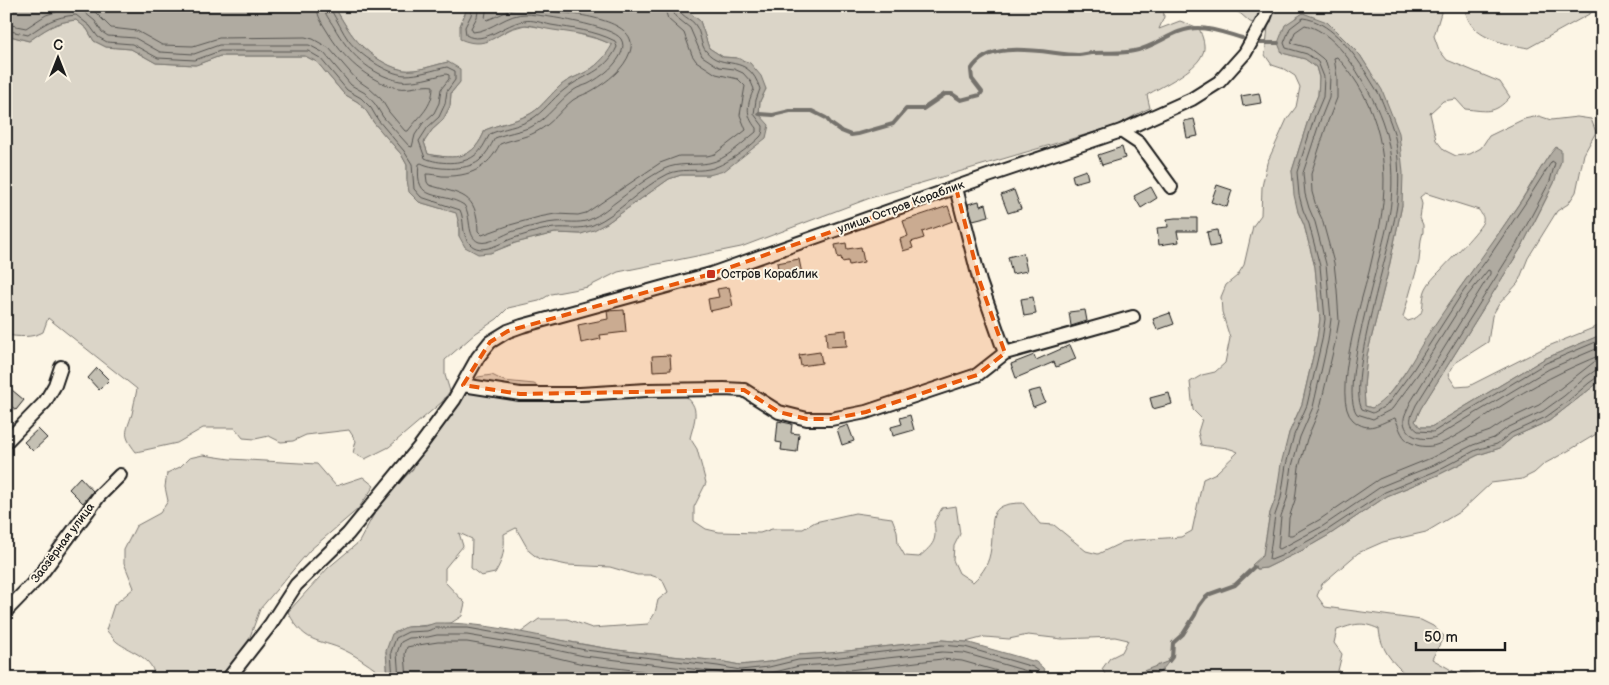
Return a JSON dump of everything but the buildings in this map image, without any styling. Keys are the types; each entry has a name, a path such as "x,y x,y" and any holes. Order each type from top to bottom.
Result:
{"street":[{"name":"улица Остров Кораблик","path":"463,385 478,357 490,342 508,330 712,274 1121,131 1192,98 1219,82 1245,53 1269,6"},
{"path":"1121,131 1139,143 1171,187"},
{"path":"956,188 980,282 1005,353"},
{"path":"228,679 270,625 296,584 348,534 420,446 463,385 520,394 580,394 715,389 744,390 779,412 807,419 830,420 866,412 976,375 1005,353 1133,317"},
{"path":"6,442 45,402 55,385 61,367"},
{"name":"Заозёрная улица","path":"6,611 39,577 99,496 120,475"}],"highlighted area":[{"path":"956,188 980,282 1005,353 977,375 866,412 831,419 807,419 779,412 744,390 520,394 463,385 490,342 508,331 711,274"}],"shaded area":[{"path":"334,6 468,6 460,26 486,42 511,29 525,25 571,32 613,45 604,58 596,65 587,72 563,83 531,113 485,130 481,140 470,152 455,157 438,156 428,154 424,142 432,130 443,120 450,106 451,93 460,82 448,62 414,70 403,70 390,66 370,53 358,42"},
{"path":"681,6 1163,6 1164,17 1159,29 1180,21 1199,28 1204,42 1204,49 1193,67 1178,78 1147,95 1150,108 1115,126 870,198 741,247 618,272 588,287 551,294 539,301 508,308 445,360 445,375 450,391 442,402 389,447 365,459 353,453 356,441 349,430 306,435 293,441 281,442 269,436 255,439 243,438 235,428 203,428 177,443 136,452 126,433 137,389 48,318 43,332 39,334 25,336 6,335 6,35 29,41 62,22 76,20 87,29 94,41 106,47 131,49 156,63 195,65 220,56 305,56 317,62 344,94 358,102 401,154 407,165 407,180 419,202 457,213 459,236 490,253 515,243 555,233 581,234 607,223 669,179 681,175 709,175 759,114 760,101 766,89 737,58 723,57 709,48 700,21"},
{"path":"1227,6 1443,6 1434,36 1439,50 1447,60 1500,82 1510,97 1499,107 1490,110 1465,109 1456,99 1443,101 1430,113 1436,140 1444,150 1456,156 1470,154 1481,148 1489,136 1524,119 1539,116 1551,120 1577,117 1591,119 1596,132 1584,154 1576,192 1568,204 1557,211 1528,258 1518,283 1499,304 1492,316 1488,342 1455,363 1448,375 1456,387 1469,386 1546,347 1603,324 1603,334 1544,359 1431,427 1419,427 1415,421 1421,408 1521,248 1554,183 1549,155 1522,199 1459,289 1409,367 1383,402 1372,408 1365,406 1364,387 1367,355 1388,272 1402,205 1370,71 1360,55 1327,22 1283,53 1305,59 1316,67 1319,78 1318,95 1292,171 1298,212 1304,225 1315,267 1320,319 1302,404 1289,433 1276,497 1270,513 1263,555 1257,569 1266,568 1301,551 1329,535 1387,496 1438,475 1478,455 1500,448 1513,437 1549,421 1603,379 1603,430 1522,479 1491,483 1461,511 1426,532 1383,542 1358,553 1322,584 1317,596 1325,607 1421,620 1433,626 1444,636 1432,659 1455,672 1512,679 1411,679 1389,657 1382,644 1379,629 1363,624 1337,630 1334,643 1342,654 1336,679 1150,679 1163,670 1108,679 1102,669 1110,658 1122,652 1128,640 1115,637 1062,639 1028,635 1009,639 985,637 966,642 942,640 797,655 769,662 740,665 616,650 520,633 539,619 567,619 592,628 648,624 655,613 658,600 668,592 662,579 650,575 637,575 610,567 567,565 539,559 529,551 516,528 504,534 503,554 495,573 481,576 471,568 472,539 459,533 463,546 445,568 445,582 465,603 462,616 451,623 407,627 386,651 388,679 350,653 308,637 288,612 328,568 359,542 380,503 413,469 421,450 444,416 464,398 468,385 478,377 492,375 504,381 534,384 552,394 579,402 679,391 694,406 695,417 690,438 697,449 706,483 694,507 694,521 706,529 719,532 760,533 772,529 803,529 815,522 855,513 892,518 897,531 898,544 905,556 919,557 928,549 935,538 934,522 942,508 956,506 960,534 954,546 953,560 959,573 973,582 983,571 989,558 994,515 1002,506 1023,503 1040,524 1054,525 1086,551 1098,554 1123,542 1181,537 1192,531 1203,479 1216,473 1238,452 1201,445 1198,432 1202,419 1193,410 1190,382 1202,375 1215,372 1225,363 1230,338 1222,312 1221,297 1226,285 1237,276 1244,265 1253,226 1261,215 1262,187 1267,163 1287,119 1296,107 1300,87 1295,76 1284,69 1272,65 1265,55 1268,27 1250,22","holes":["1425,193 1479,210 1483,218 1481,225 1430,282 1425,291 1421,313 1408,321 1403,317 1419,261 1423,232 1420,218 1422,204 1420,197"]},
{"path":"1464,6 1596,6 1591,13 1528,48 1504,43 1480,33 1469,21"},
{"path":"203,455 230,459 317,464 336,486 363,477 374,486 358,509 310,550 260,609 241,662 240,673 242,679 154,679 154,672 147,661 117,642 106,630 114,605 134,588 124,563 124,550 136,526 160,513 168,501 165,487 167,473 180,467 189,458"}],"water":[{"path":"6,6 334,6 358,42 370,53 387,64 408,70 448,62 460,69 460,82 451,93 450,106 443,120 432,130 424,142 428,154 455,157 470,152 481,140 485,130 531,113 543,104 563,83 587,72 595,66 612,45 583,35 526,25 517,26 488,41 480,43 471,42 460,39 460,26 468,6 681,6 700,21 709,48 723,57 737,58 750,63 761,76 766,89 760,101 759,114 769,125 766,138 724,171 709,175 681,175 669,179 607,223 594,230 581,234 555,233 515,243 490,253 478,254 465,247 459,236 459,224 456,213 419,202 409,192 407,165 401,154 358,102 344,94 317,62 305,56 220,56 196,65 156,63 131,49 106,47 94,41 87,29 76,20 62,22 29,41 6,35"},
{"path":"1303,13 1327,22 1360,55 1382,90 1399,133 1403,173 1402,205 1388,272 1367,355 1364,387 1365,406 1372,408 1381,402 1397,385 1429,333 1521,201 1556,147 1561,150 1561,161 1554,183 1521,248 1421,408 1415,421 1420,427 1431,427 1544,359 1603,334 1603,379 1549,421 1513,437 1500,448 1478,455 1438,475 1387,496 1329,535 1301,551 1266,568 1257,569 1252,565 1263,555 1281,464 1289,433 1302,404 1320,319 1315,267 1304,225 1298,212 1292,171 1318,95 1319,77 1316,67 1305,59 1282,53 1278,43 1285,25"},
{"path":"435,623 492,627 603,648 740,665 769,662 797,655 942,640 966,642 1036,662 1043,668 1049,679 388,679 386,651 392,634 406,627 426,626"},
{"path":"1169,661 1164,668 1149,678 1123,679"}],"waterway":[{"path":"759,114 773,115 790,111 812,111 826,118 841,131 851,135 858,134 893,124 906,109 923,109 945,94 952,94 961,100 980,95 982,92 972,79 971,70 980,60 1005,50 1078,55 1129,52 1150,46 1181,31 1198,28 1215,30 1242,38"},
{"path":"1257,43 1278,43"},
{"path":"1169,661 1172,657 1173,643 1183,634 1205,598 1210,594 1235,585 1254,567"}],"place":[{"name":"Остров Кораблик","path":"711,274"}]}
